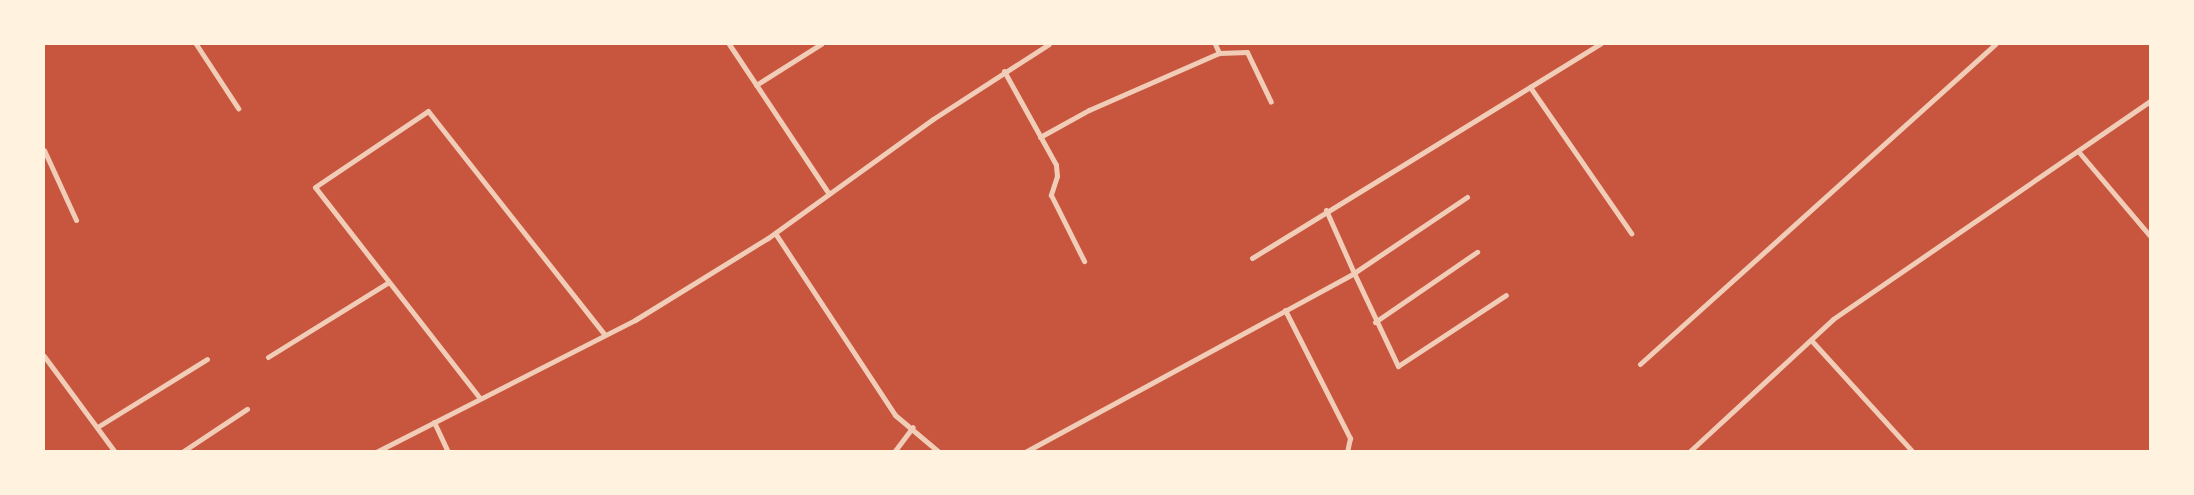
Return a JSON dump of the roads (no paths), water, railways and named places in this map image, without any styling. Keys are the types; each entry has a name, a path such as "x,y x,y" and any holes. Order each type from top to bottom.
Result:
{"street":[{"path":"196,44 238,108"},
{"path":"729,44 829,194"},
{"path":"756,85 821,44"},
{"path":"376,452 479,397 605,335 775,232 1004,71 1049,44"},
{"path":"1215,44 1219,52"},
{"path":"1252,258 1326,210 1600,44"},
{"path":"1640,364 1995,44"},
{"path":"1040,137 1089,111 1219,52 1247,52 1271,102"},
{"path":"1004,71 1056,165 1057,176 1050,187 1052,199 1084,261"},
{"path":"1530,87 1631,233"},
{"path":"1689,452 1833,319 2150,102"},
{"path":"479,397 315,187 431,111 605,335"},
{"path":"44,150 76,220"},
{"path":"2078,151 2151,236"},
{"path":"1025,452 1354,273 1467,197"},
{"path":"1326,210 1375,322 1395,362 1403,366 1506,294"},
{"path":"775,232 894,415 913,427 939,452"},
{"path":"1375,322 1477,252"},
{"path":"268,357 389,282"},
{"path":"1285,310 1350,438 1347,452"},
{"path":"1811,340 1913,452"},
{"path":"44,356 99,426 115,452"},
{"path":"99,426 207,359"},
{"path":"182,452 247,409"},
{"path":"434,422 448,452"},
{"path":"894,452 913,427"}]}
